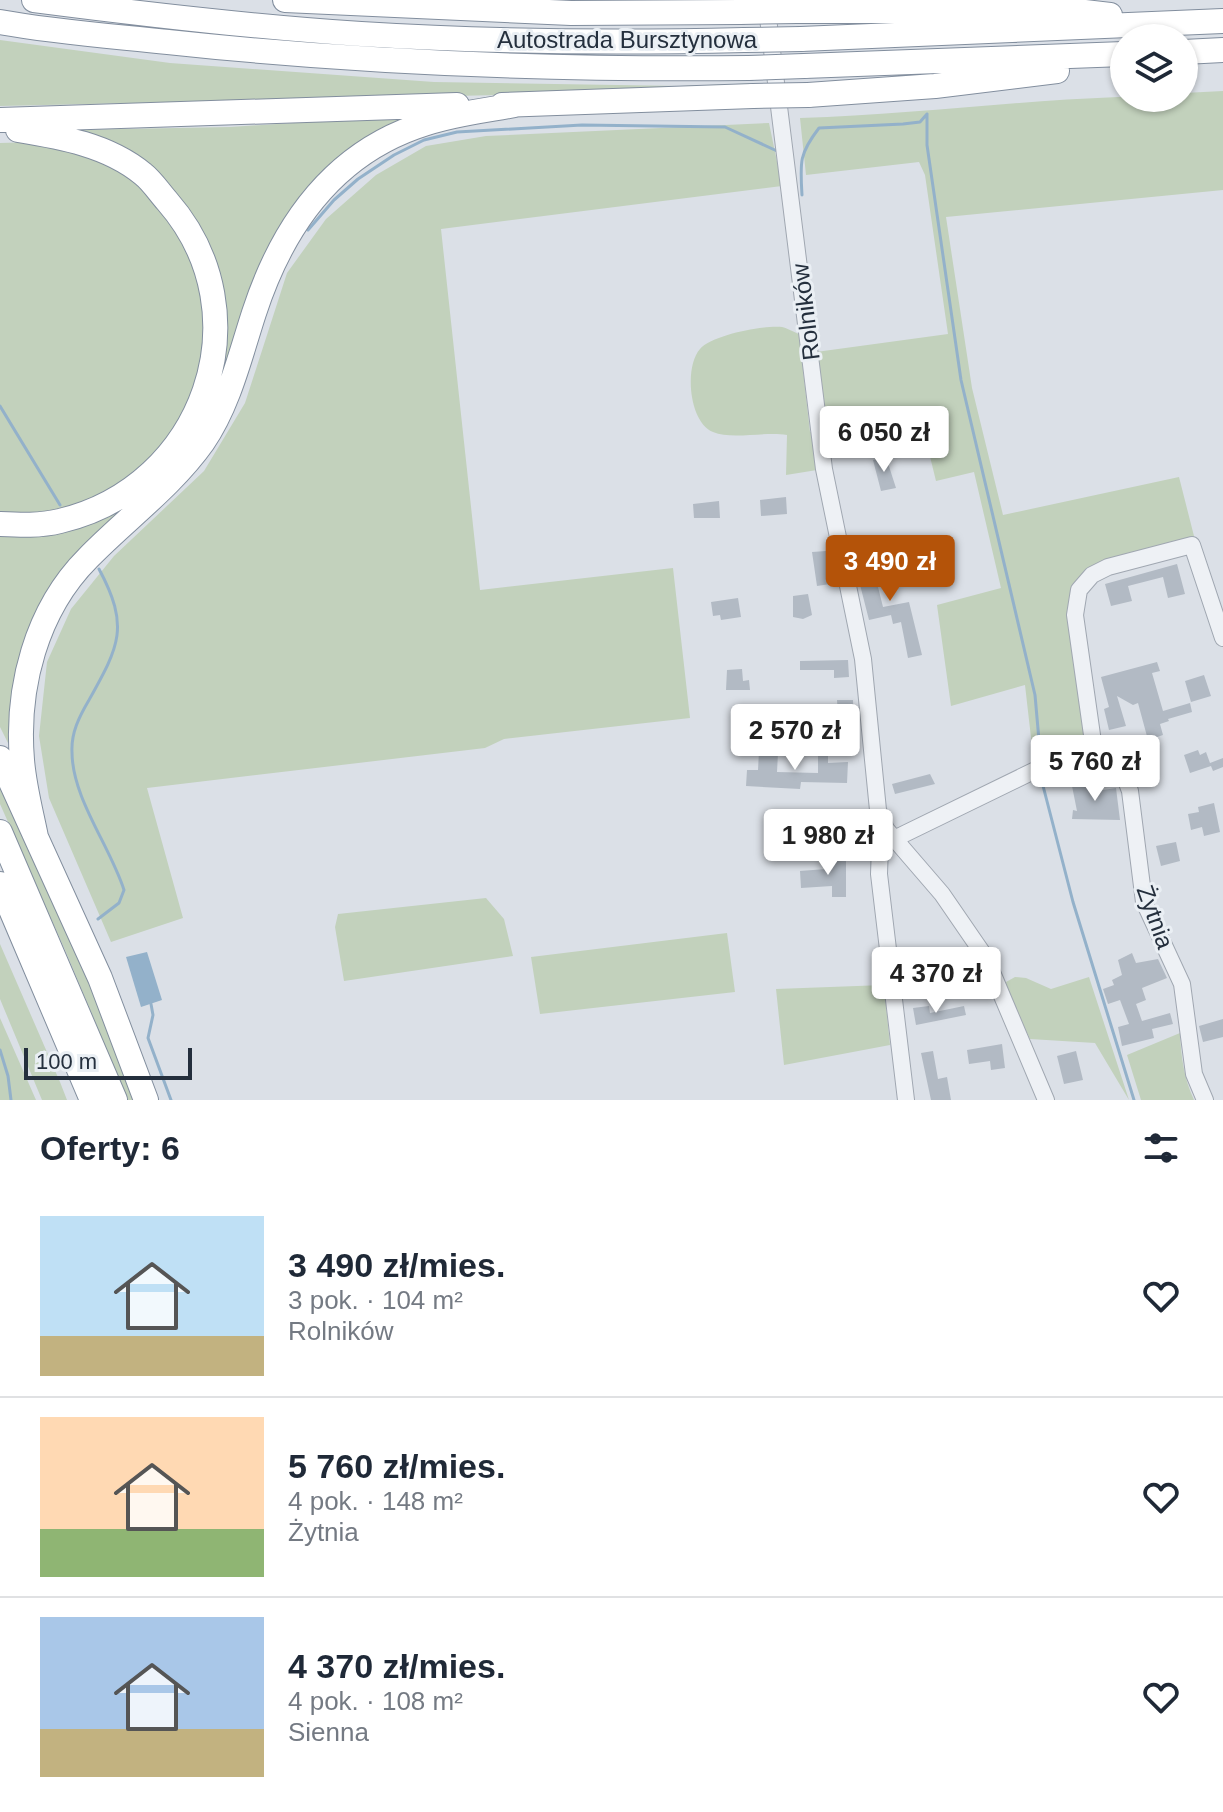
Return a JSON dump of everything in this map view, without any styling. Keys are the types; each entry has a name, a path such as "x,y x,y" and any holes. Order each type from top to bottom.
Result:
{"highway":[{"name":"Autostrada Bursztynowa","path":"34,0 185,19 361,34 546,41 801,39 1110,27"},
{"path":"285,0 571,13 1077,11 1179,24"},
{"name":"Autostrada Bursztynowa","path":"1179,24 1223,21"},
{"name":"Autostrada Bursztynowa","path":"0,22 284,55 454,65 609,69 749,68 1110,56"},
{"path":"1198,51 1223,50"},
{"path":"0,120 808,95 950,84 1065,70 1110,59"},
{"path":"36,837 22,760 22,705 31,659 45,620 59,593 85,561 179,473 204,441 223,406 267,275 284,238 329,182 354,160 382,142 439,119 515,105"},
{"path":"0,127 61,137 93,146 143,174 182,218 199,250 212,286 215,321 215,355 203,401 166,459 112,501 80,515 32,525 0,524"},
{"path":"0,758 100,978 146,1100"},
{"path":"0,832 115,1100"},
{"path":"0,884 92,1100"}],"street":[{"name":"Rolników","path":"765,0 824,469 863,659 878,810 891,833 942,894 986,958 1046,1100"},
{"path":"906,1100 879,874 880,846 891,833 1093,742 1075,615 1079,590 1092,575 1108,567 1192,545 1223,638"},
{"name":"Żytnia","path":"1093,742 1122,770 1130,791 1144,902 1182,984 1194,1074 1205,1100"}],"green space":[{"path":"0,40 170,63 434,82 680,86 767,83 768,89 0,106"},
{"path":"1223,91 1223,190 946,217 972,388 1003,515 1179,477 1195,540 1107,563 1075,592 1084,736 1034,764 1025,685 951,706 937,605 1001,588 974,472 936,481 920,416 816,447 817,470 786,475 787,435 730,435 713,432 705,426 694,406 692,368 700,349 726,335 774,327 799,334 810,432 824,432 816,352 948,334 925,175 919,162 806,175 800,118 1110,98 1110,112 1198,112 1198,92"},
{"path":"405,116 406,121 317,179 197,435 66,569 11,743 8,743 0,727 0,533 136,495 221,353 187,216 69,130 230,127"},
{"path":"769,123 782,186 441,229 480,590 673,568 690,718 504,739 485,748 147,788 183,918 111,942 49,798 39,736 47,662 71,609 114,556 204,471 245,403 287,273 326,219 376,175 426,146 486,136"},
{"path":"34,142 74,147 140,183 168,213 199,276 206,347 193,402 140,475 71,511 0,514 0,143"},
{"path":"0,774 49,884 137,1100 128,1100 0,804"},
{"path":"486,898 504,919 513,956 344,981 335,927 338,914"},
{"path":"727,933 735,992 540,1014 531,957"},
{"path":"0,944 67,1100 42,1100 0,999"},
{"path":"1015,977 1026,978 1051,989 1089,977 1129,1100 1095,1043 1030,1039 1007,991 1006,982"},
{"path":"884,985 890,1045 784,1065 776,989"},
{"path":"0,1018 36,1100 0,1100"},
{"path":"1180,1033 1184,1067 1194,1100 1141,1100 1127,1055"}],"water":[{"path":"147,952 162,1000 141,1007 126,957"}],"building":[{"path":"886,457 896,488 881,491 873,460"},
{"path":"786,497 787,514 761,516 760,500"},
{"path":"719,501 720,518 694,518 693,504"},
{"path":"826,551 830,584 817,586 812,552"},
{"path":"907,559 912,578 878,587 883,607 909,602 922,655 908,658 901,622 893,624 891,615 869,620 856,569 871,565 878,577 899,572 897,561"},
{"path":"1177,564 1185,594 1168,598 1163,577 1128,586 1132,601 1111,606 1105,584"},
{"path":"808,594 812,615 803,619 793,617 793,596"},
{"path":"738,598 741,617 721,620 720,615 713,616 711,602"},
{"path":"848,660 849,677 834,678 834,670 800,670 800,661"},
{"path":"1157,662 1160,671 1152,673 1163,711 1190,703 1192,712 1160,724 1163,735 1148,740 1138,703 1133,705 1117,696 1126,726 1109,730 1104,709 1109,707 1101,677"},
{"path":"742,669 743,681 749,680 750,690 726,690 727,670"},
{"path":"1204,675 1211,696 1191,702 1185,681"},
{"path":"837,700 853,700 854,730 800,730 801,715 838,715"},
{"path":"818,746 828,746 828,763 848,762 847,783 801,782 800,789 746,786 747,770 758,770 759,751 778,753 777,772 818,773"},
{"path":"1198,750 1200,755 1206,752 1210,763 1223,758 1223,767 1213,771 1211,766 1190,773 1184,755"},
{"path":"930,774 935,784 895,794 892,784"},
{"path":"1087,778 1090,792 1116,788 1120,820 1072,819 1073,810 1077,811 1071,781"},
{"path":"1214,803 1220,832 1204,836 1202,827 1191,830 1188,814 1199,812 1198,807"},
{"path":"1176,842 1180,861 1161,866 1156,846"},
{"path":"846,856 846,897 832,897 832,886 801,888 800,871 826,869 825,857"},
{"path":"1132,953 1136,963 1158,959 1167,978 1142,988 1146,1000 1136,1004 1142,1021 1170,1013 1173,1024 1152,1029 1154,1038 1122,1046 1118,1027 1129,1024 1120,1000 1108,1004 1103,989 1114,985 1112,980 1122,975 1118,960"},
{"path":"929,1006 930,1013 964,1006 966,1015 916,1025 913,1008"},
{"path":"1223,1019 1223,1037 1203,1042 1199,1026"},
{"path":"1002,1044 1005,1068 991,1070 990,1061 969,1064 967,1050"},
{"path":"933,1051 938,1079 947,1077 951,1100 931,1100 921,1053"},
{"path":"1076,1051 1083,1080 1064,1084 1057,1056"}],"waterway":[{"path":"927,114 927,145 961,380 1035,695 1041,763"},
{"path":"802,195 802,159 819,128 920,122 927,114"},
{"path":"308,230 334,200 358,179 394,155 424,140 457,132 582,125 725,127 777,151"},
{"path":"0,406 60,505"},
{"path":"98,919 119,903 124,890 78,787 72,752 76,725 108,665 117,636 115,606 99,569"},
{"path":"1041,778 1073,902 1134,1100"},
{"path":"151,1004 153,1015 148,1038 171,1100"},
{"path":"0,1050 11,1100"}]}
